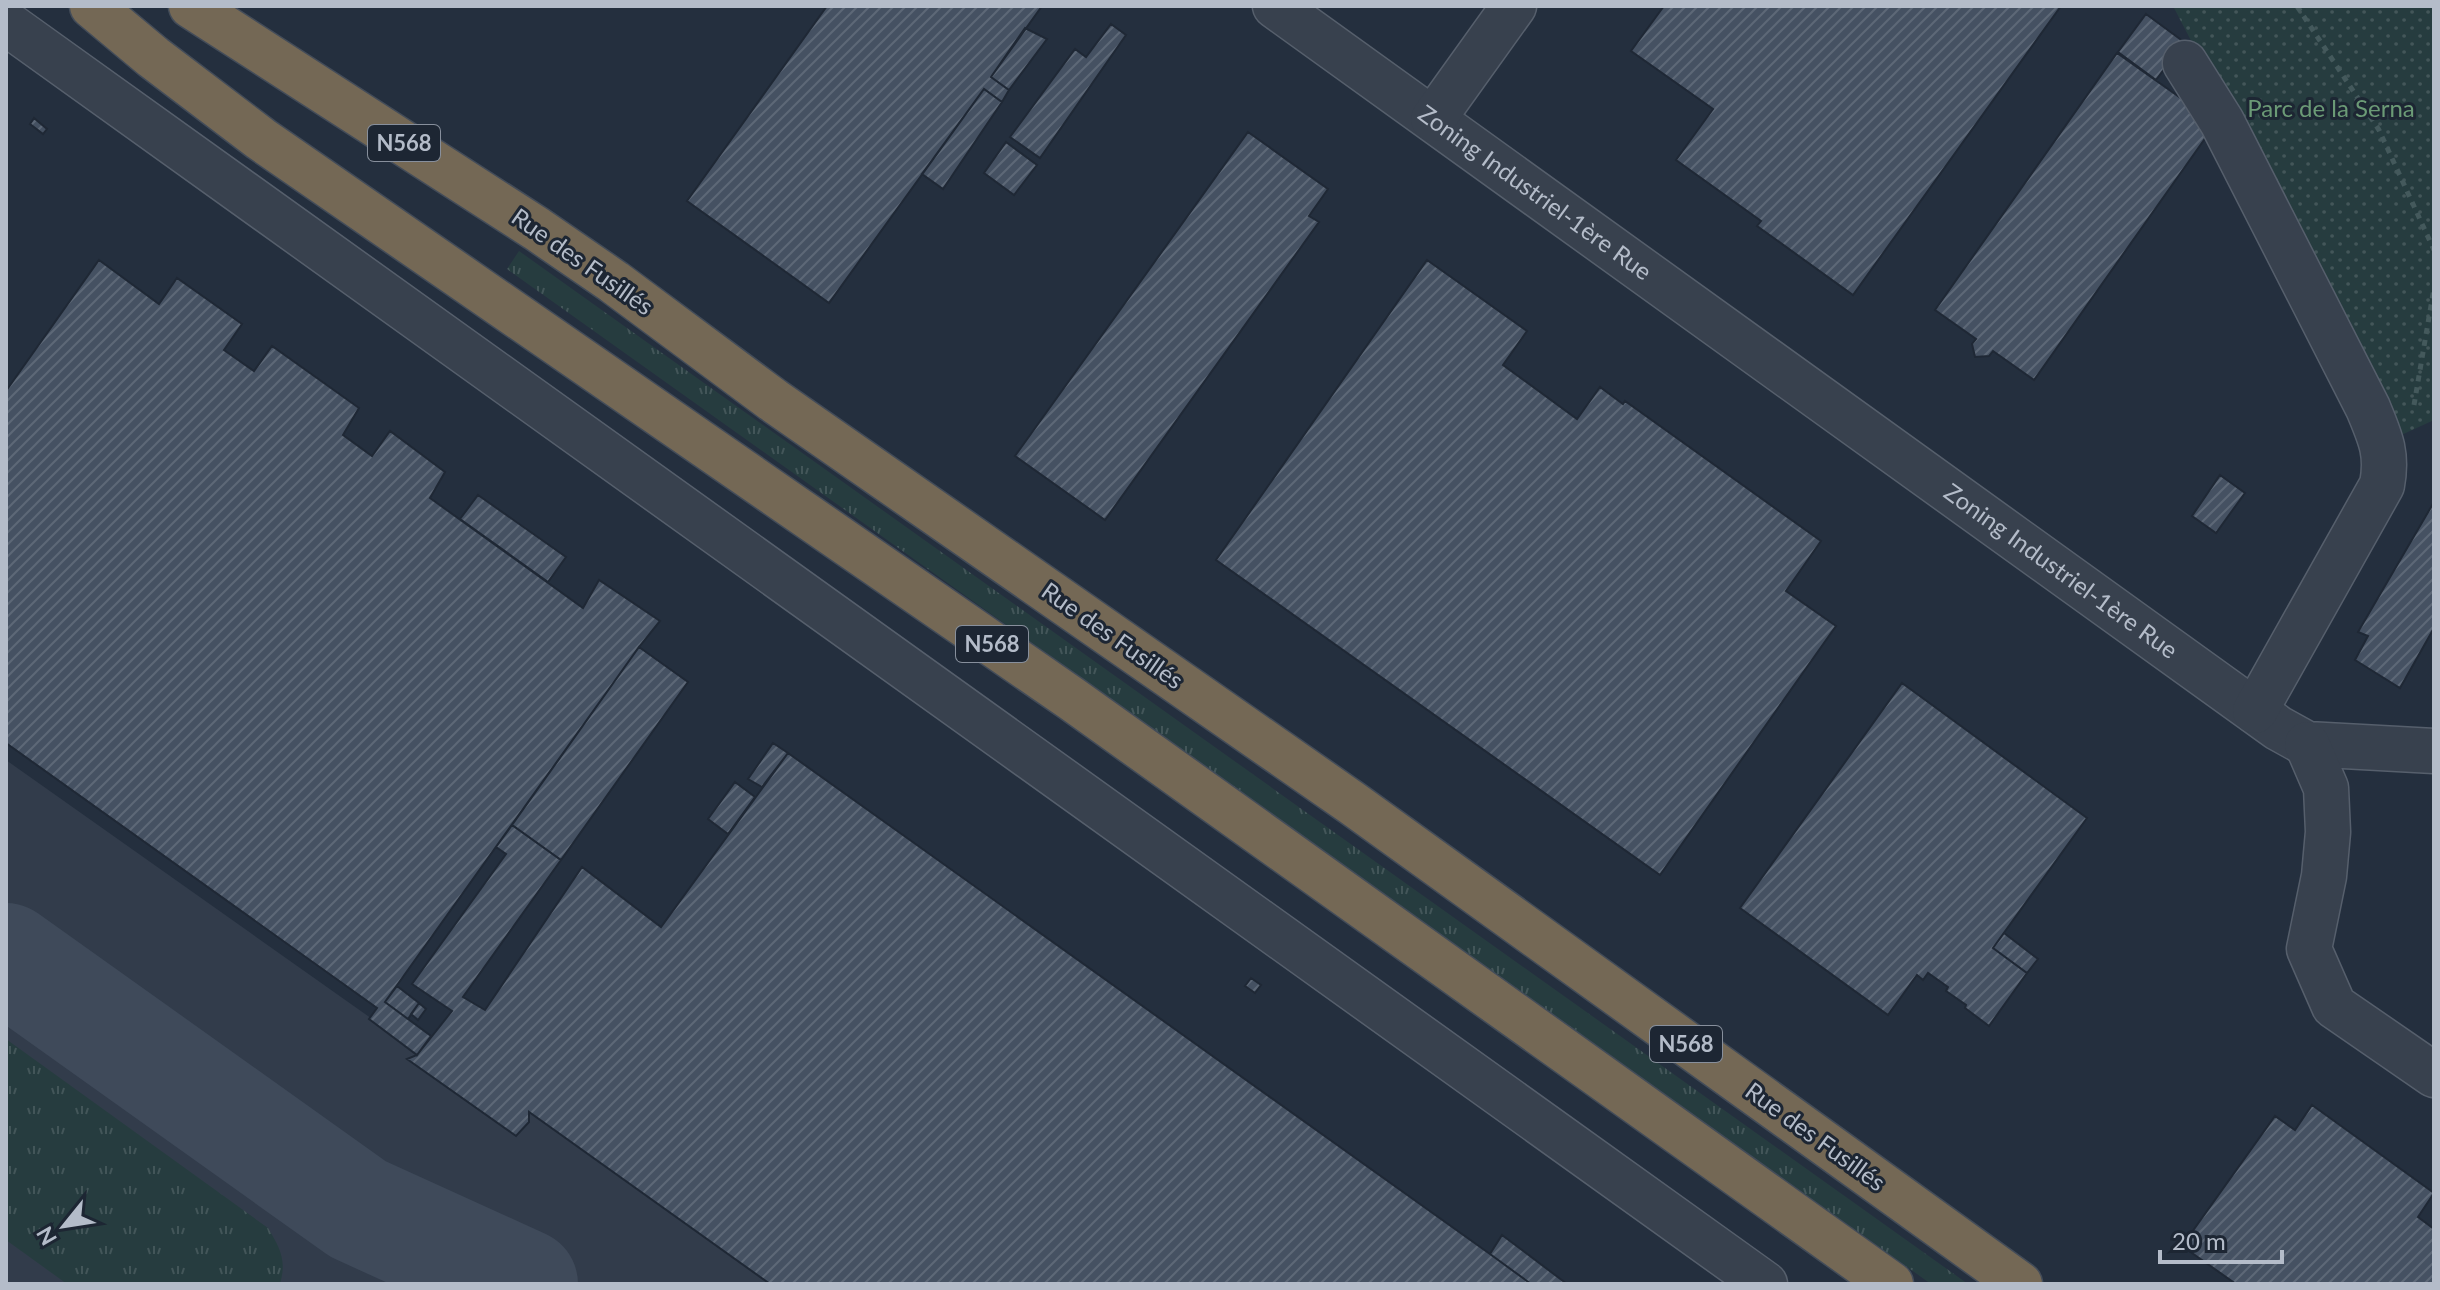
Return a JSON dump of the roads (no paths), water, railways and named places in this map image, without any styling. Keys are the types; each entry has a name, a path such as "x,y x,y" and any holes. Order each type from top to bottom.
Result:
{"highway":[{"name":"N568","path":"92,6 261,139 1072,699 1891,1284"},
{"name":"Rue des Fusillés","path":"191,6 614,282 773,400 1352,803 2020,1284"}],"street":[{"name":"Zoning Industriel-1ère Rue","path":"1275,6 2255,711 2307,744"},
{"path":"1433,119 1514,6"},
{"path":"6,23 1765,1284"},
{"path":"2185,63 2222,122 2368,408 2383,444 2385,466 2382,485 2255,711"},
{"path":"2434,751 2307,744 2326,788 2328,832 2324,876 2309,949 2334,1006 2434,1075"}],"park label":[{"name":"Parc de la Serna","path":"2331,109"}]}
